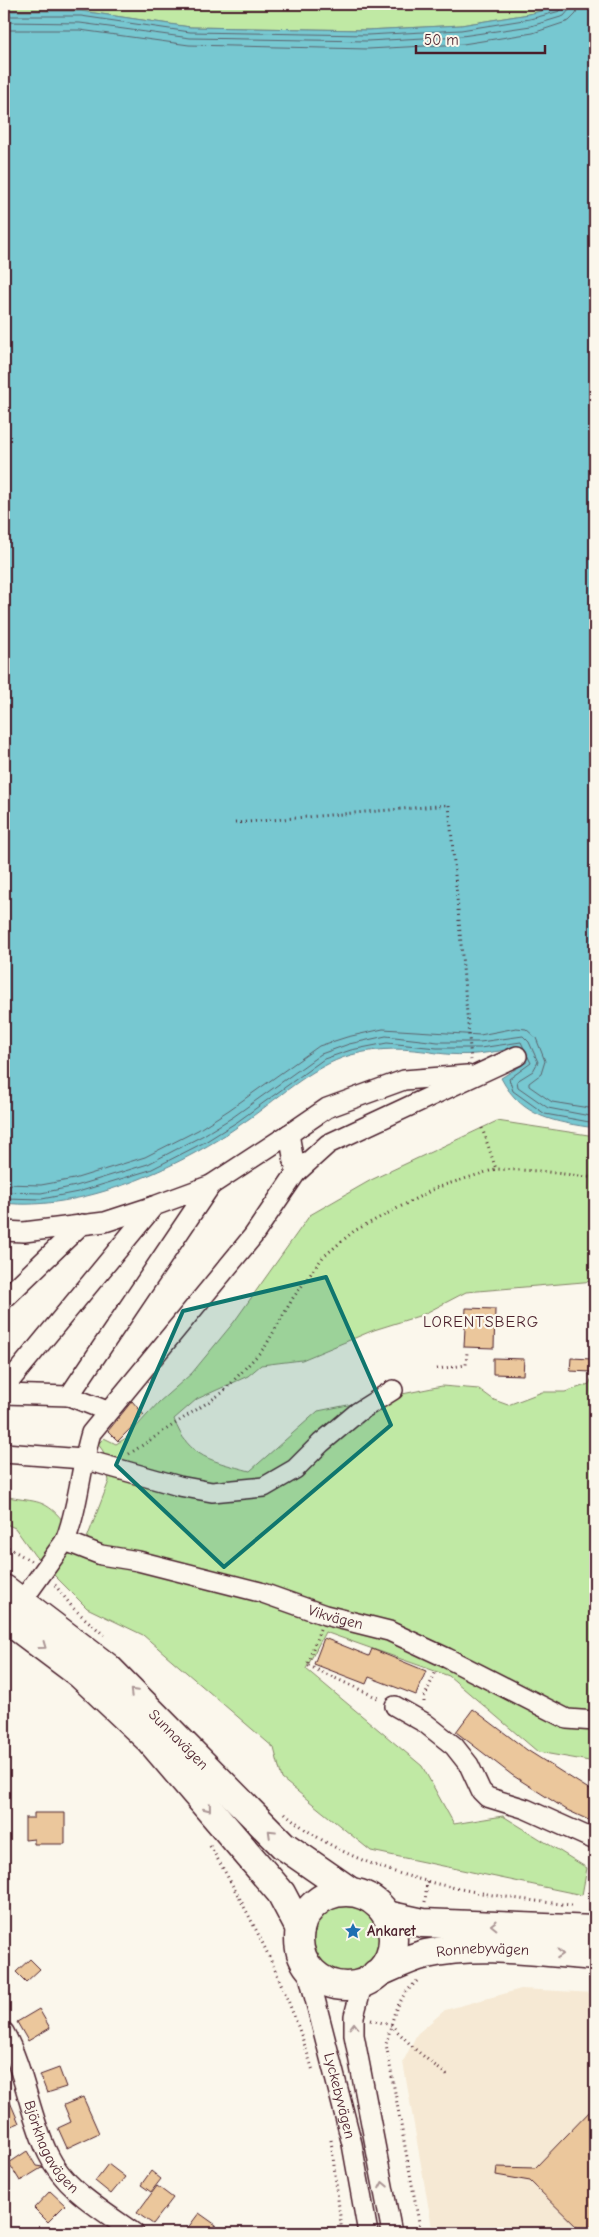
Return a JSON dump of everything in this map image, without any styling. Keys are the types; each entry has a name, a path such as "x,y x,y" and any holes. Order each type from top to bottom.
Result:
{"highway":[{"name":"Sunnavägen","path":"10,1602 80,1645 131,1689 283,1845 351,1892"},
{"name":"Sunnavägen","path":"10,1602 80,1674 150,1740 281,1894 300,1929"},
{"path":"351,1892 371,1900 386,1915 391,1926 392,1945 386,1962 369,1978 350,1985 329,1982 312,1971 305,1960 299,1942 300,1929 306,1915 322,1899 336,1893 351,1892"},
{"name":"Ronnebyvägen","path":"386,1915 423,1924 595,1930"},
{"name":"Ronnebyvägen","path":"369,1978 425,1954 459,1949 595,1956"}],"street":[{"path":"4,1231 24,1232 105,1222 154,1206 211,1185 327,1108 404,1080 475,1069 517,1056"},
{"path":"10,1602 43,1573 65,1542 76,1509 83,1459 91,1433 107,1411 253,1236 296,1173 328,1144 475,1069"},
{"path":"289,1134 296,1173"},
{"path":"69,1396 211,1185"},
{"path":"4,1388 154,1206"},
{"path":"4,1299 82,1224"},
{"path":"4,1244 24,1232"},
{"path":"4,1453 83,1459 178,1486 212,1492 264,1487 295,1469 321,1443 358,1412 393,1390"},
{"path":"4,1394 69,1396 107,1411"},
{"name":"Vikvägen","path":"65,1542 101,1555 138,1561 260,1592 325,1615 389,1631 448,1658 567,1719 595,1721"},
{"path":"394,1706 425,1723 454,1746 469,1765 481,1791 487,1796 526,1809 595,1840"},
{"name":"Lyckebyvägen","path":"305,1960 352,2144 368,2233"},
{"name":"Lyckebyvägen","path":"369,1978 354,2016 354,2035 392,2233"},
{"name":"Björkhagavägen","path":"4,2032 19,2068 48,2155 65,2180 88,2200 134,2233"}],"path":[{"path":"235,823 450,805 475,1069"},
{"path":"482,1128 496,1169"},
{"path":"109,1466 222,1393 265,1347 293,1298 323,1257 354,1231 438,1187 496,1169 540,1170 595,1178"},
{"path":"437,1369 466,1365 467,1352"},
{"path":"4,1545 30,1561 73,1608 106,1637"},
{"path":"325,1615 307,1665 394,1706"},
{"path":"425,1723 424,1698 437,1668 448,1658"},
{"path":"281,1810 317,1837 366,1861 400,1874 542,1902 577,1906"},
{"path":"205,1838 246,1908 273,1962 300,2029 315,2076"},
{"path":"421,2233 386,2044 391,2025 405,1993 423,1976"},
{"path":"391,2025 416,2050 449,2077"},
{"path":"330,2131 342,2233"}],"highlighted area":[{"path":"326,1277 391,1425 224,1567 116,1465 183,1311"}],"shaded area":[{"path":"521,1989 595,1993 595,2233 433,2233 403,2062 417,2034 445,2010"}],"green space":[{"path":"4,4 567,4 529,14 461,25 367,30 190,27 81,11 4,11"},
{"path":"497,1121 595,1136 595,1281 466,1292 422,1315 374,1330 302,1360 261,1365 248,1376 197,1399 174,1419 180,1432 194,1450 213,1460 250,1471 318,1411 442,1386 479,1389 494,1400 508,1405 542,1392 565,1392 589,1384 595,1372 595,1762 538,1752 449,1676 325,1632 306,1669 422,1766 454,1824 503,1816 587,1868 582,1895 371,1851 282,1779 274,1748 143,1635 87,1608 35,1556 15,1528 4,1523 4,1496 36,1502 49,1508 63,1521 60,1534 86,1541 109,1481 103,1451 98,1444 104,1438 116,1444 126,1438 159,1402 192,1373 234,1322 310,1215 371,1180"},
{"path":"347,1905 360,1908 371,1915 378,1926 381,1939 378,1952 371,1963 360,1970 347,1973 334,1970 323,1963 316,1952 313,1939 316,1926 323,1915 334,1908"}],"water":[{"path":"567,4 595,4 595,1128 541,1116 519,1102 501,1078 527,1062 519,1047 489,1053 468,1054 447,1054 404,1049 372,1051 336,1060 321,1068 215,1141 188,1157 128,1184 64,1201 33,1204 4,1203 4,11 81,11 190,27 367,30 461,25 529,14"}],"building":[{"path":"466,1308 495,1309 494,1348 464,1347"},
{"path":"493,1358 524,1359 523,1375 493,1374"},
{"path":"571,1358 592,1359 592,1372 570,1371"},
{"path":"132,1401 144,1415 118,1441 108,1431"},
{"path":"324,1638 369,1656 372,1649 426,1671 416,1695 369,1677 366,1684 314,1664"},
{"path":"473,1709 527,1750 595,1793 595,1823 567,1810 512,1775 456,1732"},
{"path":"34,1813 65,1813 65,1844 34,1844 34,1839 25,1840 25,1818 34,1818"},
{"path":"30,1959 40,1969 26,1982 16,1972"},
{"path":"39,2009 50,2028 28,2041 17,2022"},
{"path":"59,2068 66,2087 47,2093 40,2075"},
{"path":"4,2088 19,2123 4,2129"},
{"path":"83,2097 99,2133 67,2148 58,2128 71,2122 64,2105"},
{"path":"595,2106 595,2233 583,2233 530,2181 496,2175 497,2167 535,2168"},
{"path":"27,2151 36,2166 43,2167 20,2181 9,2163"},
{"path":"108,2164 125,2177 111,2194 95,2181"},
{"path":"151,2171 161,2179 151,2192 141,2185"},
{"path":"157,2186 173,2198 153,2224 137,2213"},
{"path":"50,2191 65,2205 48,2222 34,2208"},
{"path":"199,2213 216,2225 209,2233 184,2233"}],"place":[{"name":"Ankaret","path":"353,1931"}],"district":[{"name":"LORENTSBERG","path":"481,1321"}]}
